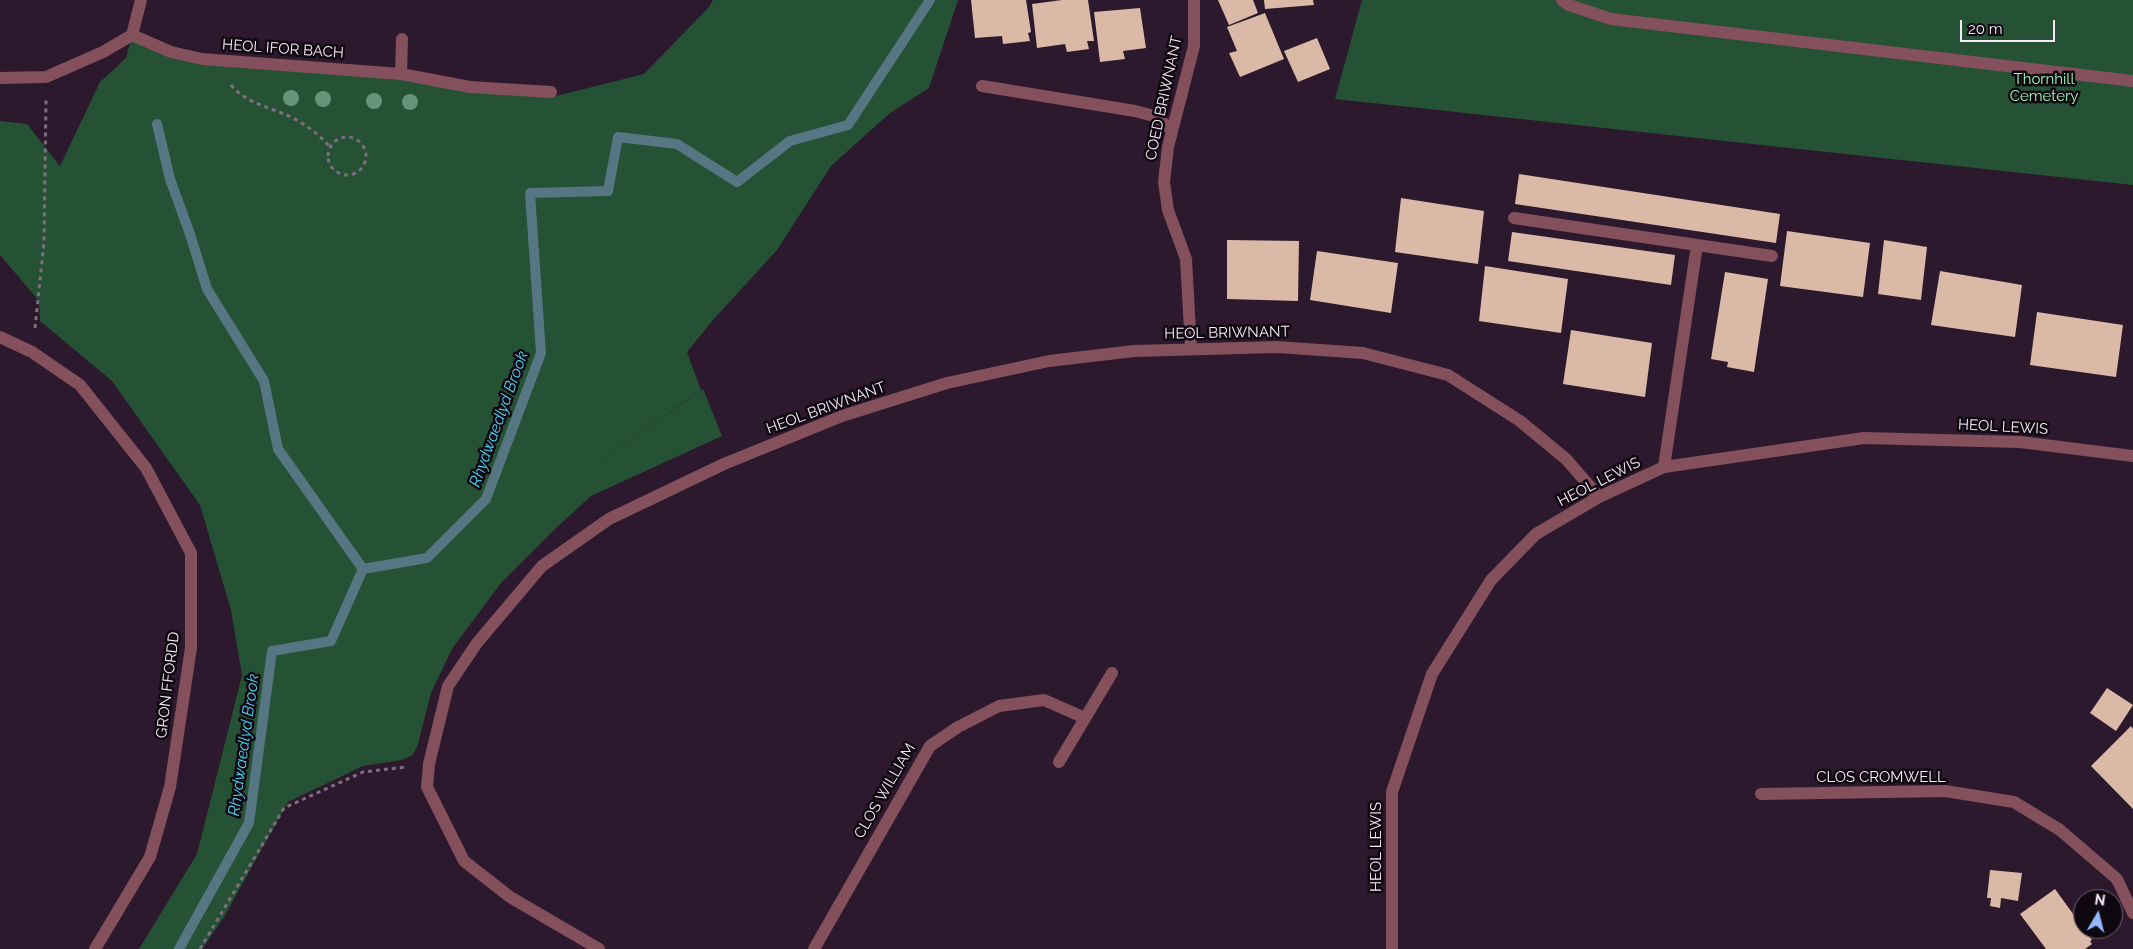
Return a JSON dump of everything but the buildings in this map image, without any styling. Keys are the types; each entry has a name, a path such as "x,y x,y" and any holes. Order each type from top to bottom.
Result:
{"street":[{"path":"0,78 46,76 103,52 132,34 141,0"},
{"name":"COED BRIWNANT","path":"1191,349 1186,259 1168,210 1164,182 1168,147 1194,46 1194,0"},
{"path":"1562,0 1569,5 1611,19 2133,80"},
{"name":"HEOL IFOR BACH","path":"132,34 171,52 202,59 401,74 470,87 551,92"},
{"path":"401,74 402,39"},
{"path":"982,86 1134,111 1154,116 1172,130"},
{"path":"1514,218 1772,256"},
{"path":"1664,467 1697,245"},
{"name":"GRON FFORDD","path":"0,337 32,352 80,385 146,468 191,554 191,648 170,787 150,856 95,949"},
{"name":"HEOL BRIWNANT","path":"599,949 510,898 464,861 427,787 429,764 448,686 478,644 542,566 610,519 724,464 842,416 947,383 1049,361 1134,351 1277,347 1363,352 1448,375 1520,421 1566,459 1599,497"},
{"name":"HEOL LEWIS","path":"1392,949 1392,792 1432,674 1491,580 1536,534 1599,497 1664,467 1864,438 2020,442 2133,456"},
{"path":"1059,762 1112,673"},
{"name":"CLOS WILLIAM","path":"814,949 930,746 958,727 999,706 1044,700 1085,718"},
{"name":"CLOS CROMWELL","path":"1761,794 1945,791 2014,802 2060,830 2117,879 2133,913"}],"path":[{"path":"225,60 230,84 239,94 290,117 321,137 330,147"},
{"path":"32,352 44,242 46,76"},
{"path":"345,137 357,140 365,151 364,163 361,168 351,175 339,173 330,165 328,153 330,147 334,142 345,137"},
{"path":"200,949 284,808 363,772 429,764"}],"green space":[{"path":"713,0 958,0 929,88 890,113 831,166 777,250 713,320 687,352 701,390 568,484 703,389 722,436 591,496 555,529 501,583 452,649 431,693 418,744 413,755 402,760 363,766 288,802 224,917 202,949 139,949 197,854 242,675 231,610 200,505 112,381 40,321 39,301 0,255 0,121 27,124 60,166 100,82 126,58 132,35 171,52 401,74 552,97 644,74 709,7"},
{"name":"Thornhill Cemetery","path":"1362,0 2133,0 2133,185 1335,99"}],"waterway":[{"name":"Rhydwaedlyd Brook","path":"179,949 249,823 272,651 331,641 363,569 427,558 486,499 541,353 530,193 608,191 618,137 677,144 737,182 790,141 848,125 930,0"},
{"path":"157,124 170,179 207,289 264,381 278,449 363,569"}]}
